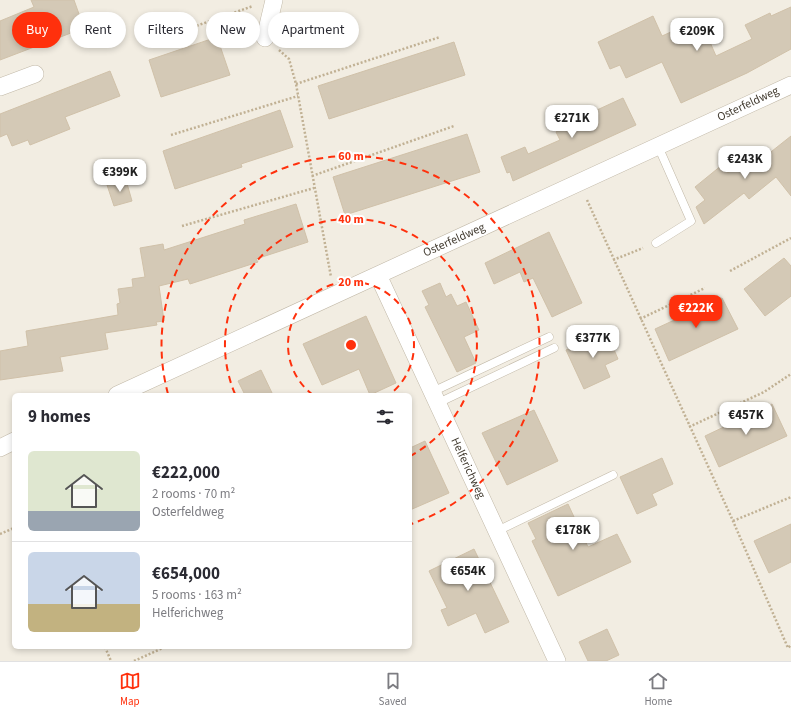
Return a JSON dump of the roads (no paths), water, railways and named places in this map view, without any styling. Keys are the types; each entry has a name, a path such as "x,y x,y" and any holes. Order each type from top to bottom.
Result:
{"street":[{"path":"265,38 274,0"},
{"path":"0,87 35,74"},
{"name":"Osterfeldweg","path":"120,393 580,183 791,84"},
{"name":"Helferichweg","path":"378,275 557,661"},
{"path":"0,448 12,442"}],"lane":[{"path":"656,243 691,222 658,146"},
{"path":"435,397 548,337"},
{"path":"435,397 554,348"},
{"path":"497,530 613,476"}]}
